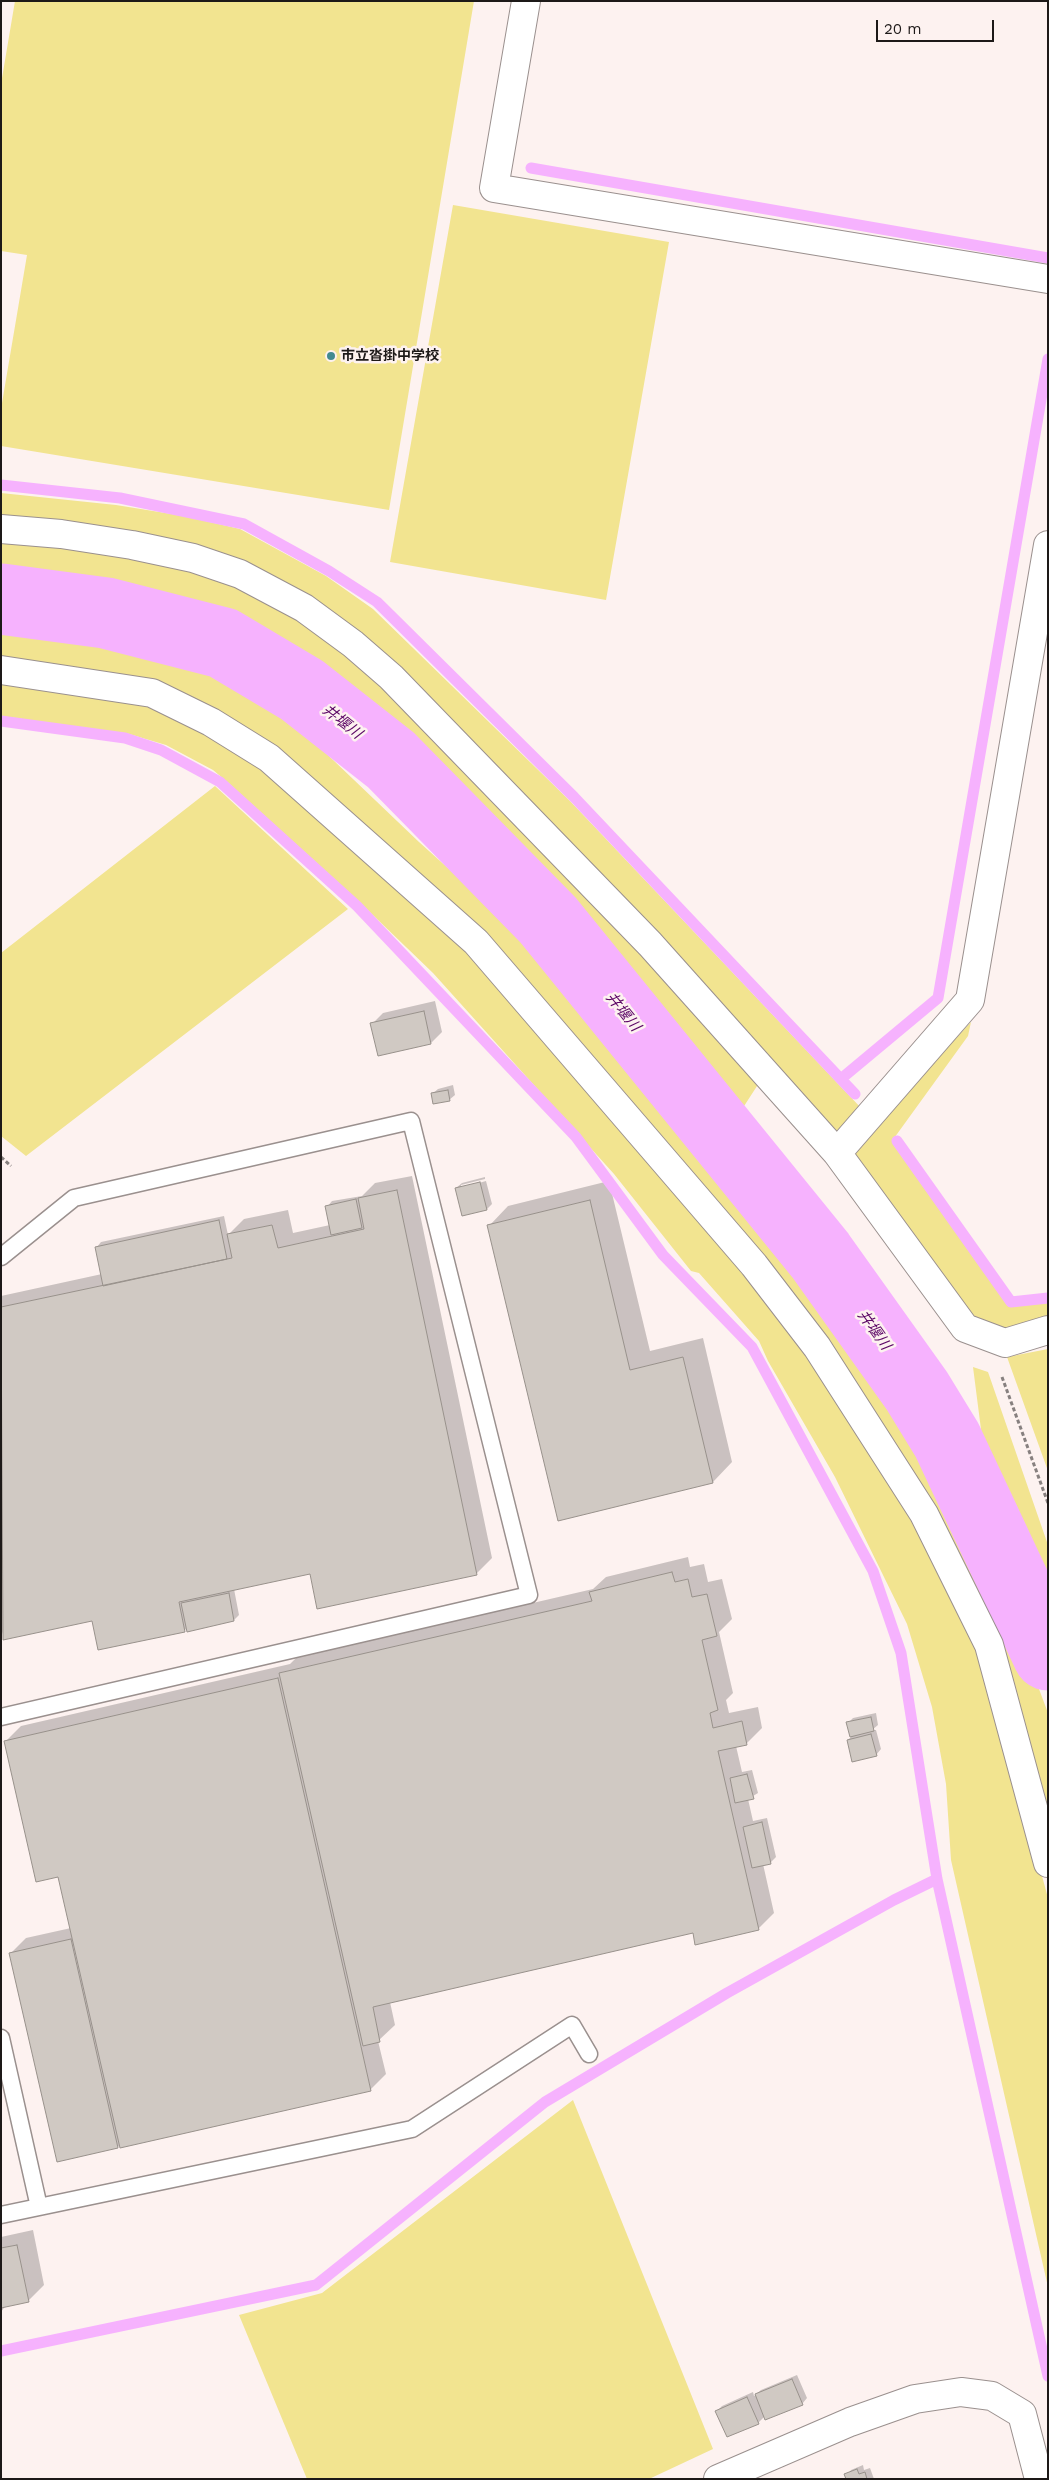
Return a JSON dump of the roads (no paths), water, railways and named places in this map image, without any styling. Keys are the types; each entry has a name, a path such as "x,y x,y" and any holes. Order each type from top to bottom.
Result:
{"street":[{"path":"526,1 494,188 1048,279"},
{"path":"1,529 61,534 193,558 248,578 304,608 353,644 391,677 650,944 837,1153 964,1328 1005,1343 1048,1330"},
{"path":"837,1153 970,1000 1048,545"},
{"path":"1,670 152,693 212,722 269,758 476,942 754,1265 817,1347 924,1514 989,1645 1048,1863"},
{"path":"718,2479 850,2422 915,2399 961,2392 992,2396 1022,2414 1039,2479"}],"lane":[{"path":"1,1257 74,1198 411,1121 529,1595 1,1717"},
{"path":"1,2215 412,2129 572,2025 589,2054"},
{"path":"1,2038 40,2207"}],"waterway":[{"path":"531,168 1048,258"},
{"path":"842,1078 938,998 1048,359"},
{"path":"1,485 120,498 244,524 329,571 377,602 574,797 855,1094"},
{"name":"井堰川","path":"1,599 106,613 223,643 302,690 391,760 548,920 820,1255 917,1391 947,1440 1048,1655"},
{"path":"1,721 125,738 161,750 220,782 357,906 576,1137 663,1255 752,1347 873,1571 901,1653 937,1879 1048,2376"},
{"path":"897,1141 1011,1302 1048,1298"},
{"path":"1,2351 316,2285 545,2102 727,1993 894,1900 937,1879"}],"place":[{"name":"市立沓掛中学校","path":"331,356"}]}
